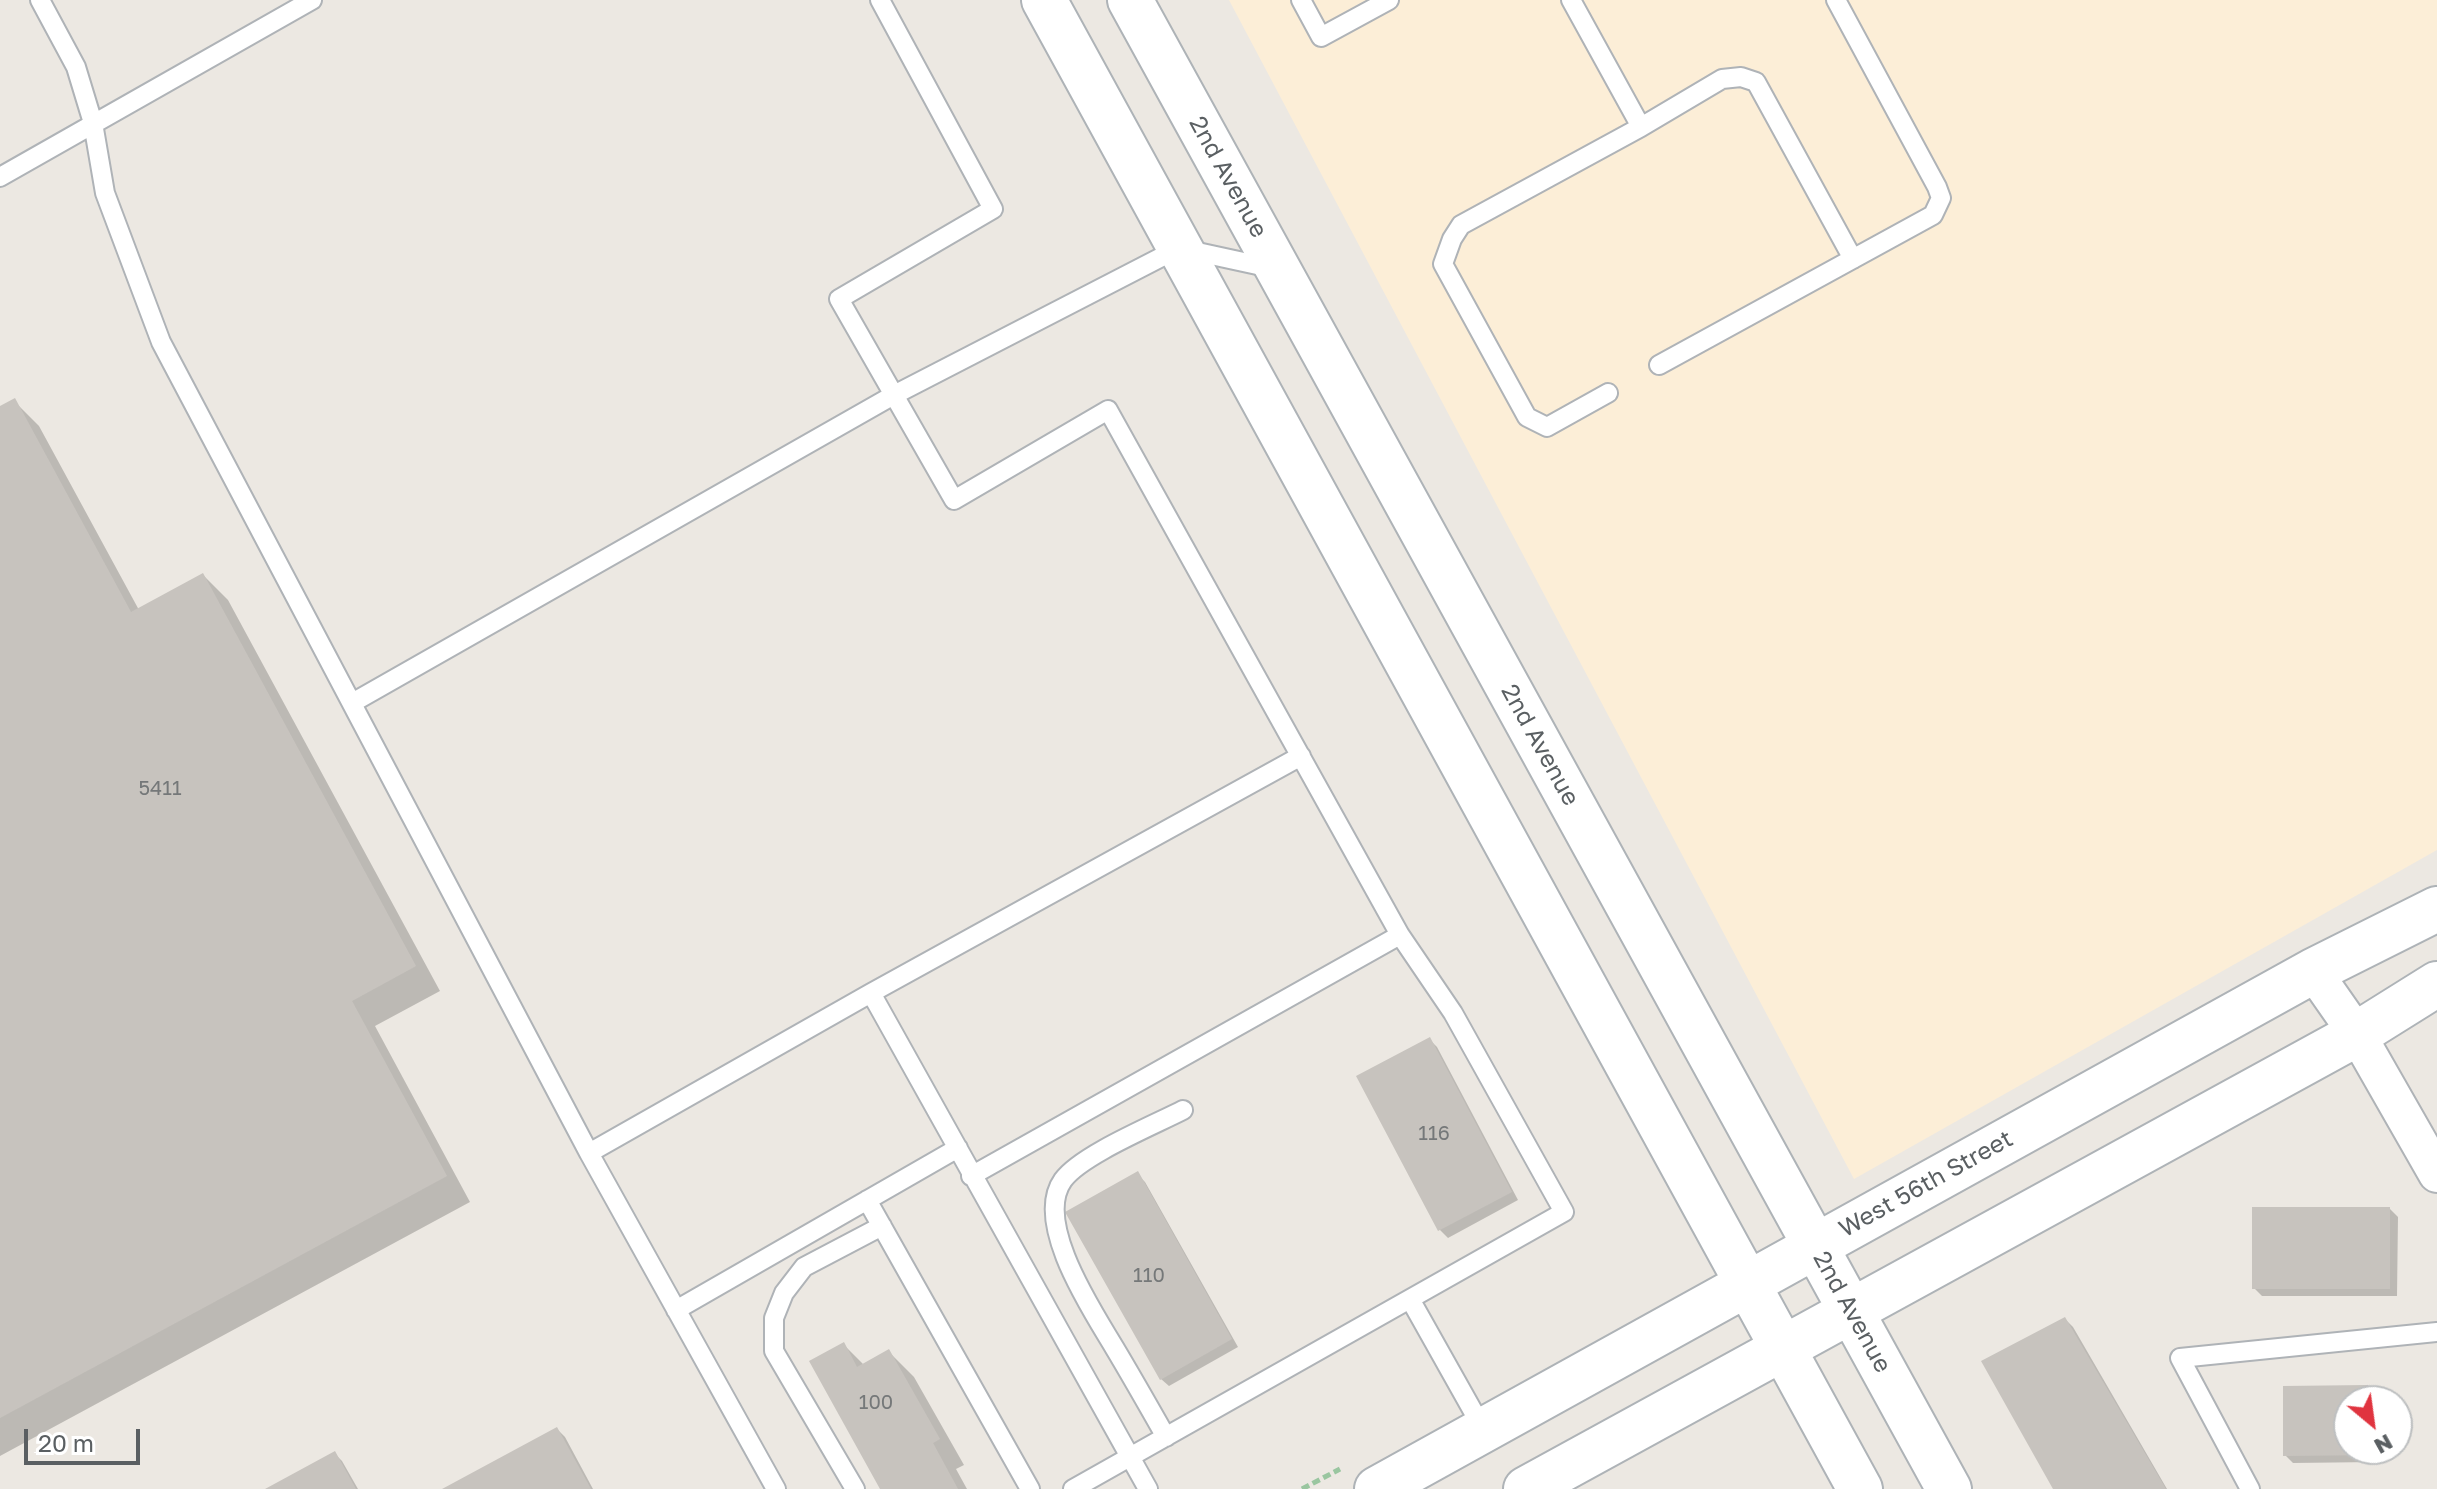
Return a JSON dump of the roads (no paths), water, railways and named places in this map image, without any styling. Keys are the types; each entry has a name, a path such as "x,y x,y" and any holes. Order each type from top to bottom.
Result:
{"main road":[{"path":"1044,0 1860,1489"},
{"name":"2nd Avenue","path":"1130,0 1949,1489"},
{"name":"West 56th Street","path":"1377,1489 2313,971 2437,909"},
{"path":"1526,1489 2357,1034 2437,984"}],"street":[{"path":"2313,971 2357,1034 2437,1174"}],"lane":[{"path":"40,0 76,67 93,123 105,193 161,342 589,1153 776,1489"},
{"path":"0,177 312,0"},
{"path":"880,0 993,209 839,299 892,396 954,500 1108,410 1400,935 1453,1013 1564,1212 1073,1489"},
{"path":"1301,0 1321,37 1389,0"},
{"path":"1571,0 1641,127"},
{"path":"1659,365 1933,215 1941,198 1836,0"},
{"path":"1608,393 1547,427 1527,417 1443,264 1461,225 1722,79 1741,77 1756,82 1853,259"},
{"path":"352,703 892,396 1179,248 1278,269"},
{"path":"589,1153 871,993 1301,756"},
{"path":"971,1176 1400,935"},
{"path":"871,993 1148,1489"},
{"path":"1166,1437 1072,1274 1056,1229 1054,1207 1062,1181 1082,1162 1183,1110"},
{"path":"676,1310 958,1148"},
{"path":"867,1200 1030,1489"},
{"path":"855,1489 774,1351 774,1318 784,1293 804,1267 882,1226"},
{"path":"1410,1299 1483,1429"},
{"path":"2250,1489 2180,1358 2437,1332"}]}
